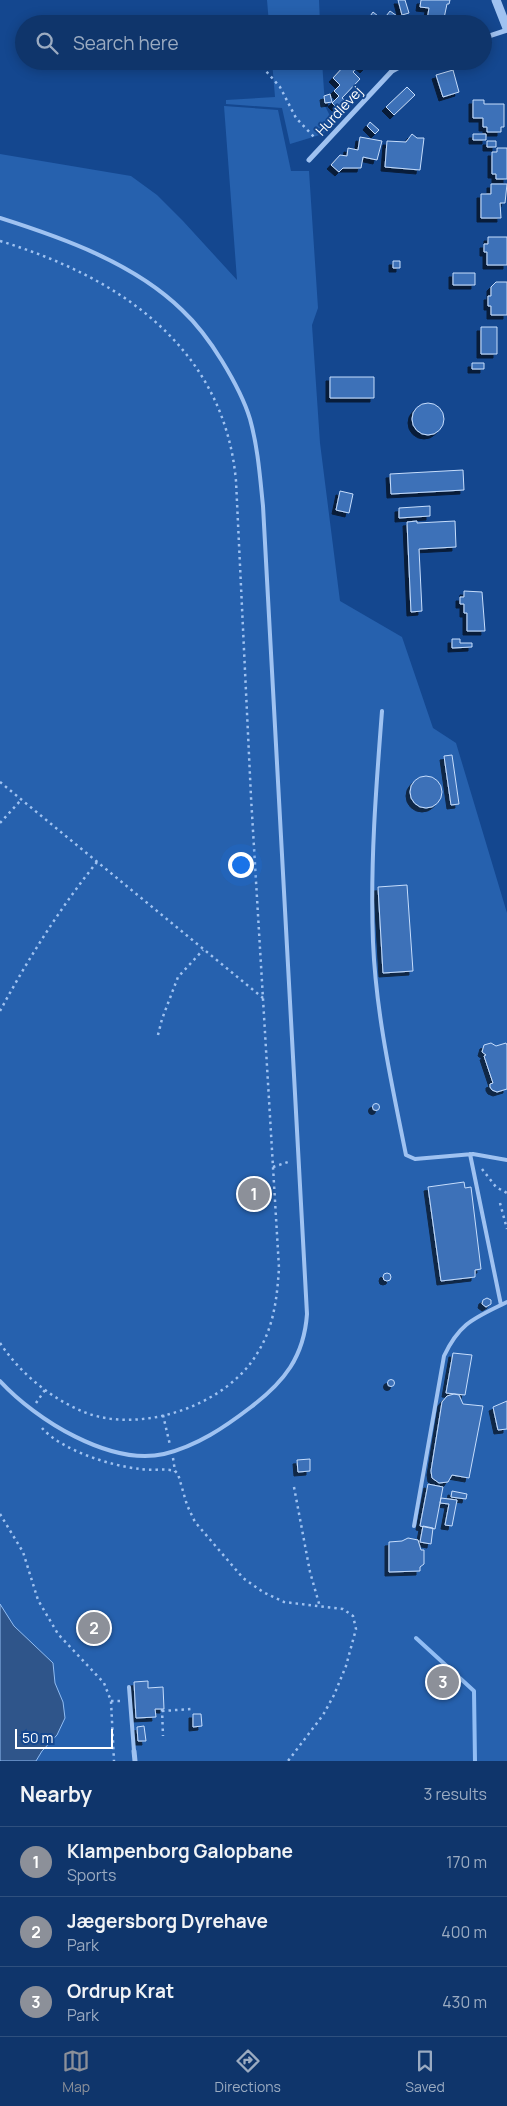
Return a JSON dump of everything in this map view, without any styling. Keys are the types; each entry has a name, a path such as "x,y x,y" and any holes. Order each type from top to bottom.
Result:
{"street":[{"path":"492,35 507,29 496,0"},
{"name":"Hurdlevej","path":"309,160 394,70"},
{"path":"134,1751 135,1761"}],"lane":[{"path":"0,218 94,253 143,279 167,297 182,310 212,346 235,384 249,418 257,450 262,506 308,1314 304,1342 294,1363 277,1384 243,1413 223,1427 184,1448 154,1455 125,1454 92,1444 60,1428 27,1406 0,1382"},
{"path":"382,711 374,809 373,943 384,1047 406,1155 415,1159 471,1154 507,1160"},
{"path":"471,1154 501,1305"},
{"path":"414,1526 444,1356 453,1338 470,1320 507,1302"},
{"path":"129,1687 134,1751"}],"path":[{"path":"265,70 280,87 296,118 323,146"},
{"path":"0,241 71,268 116,291 138,306 170,334 194,363 212,392 223,418 232,450 236,481 279,1268 277,1300 272,1320 258,1353 239,1378 206,1401 188,1408 147,1418 124,1420 97,1416 70,1406 45,1390 24,1373 0,1342"},
{"path":"0,782 263,998"},
{"path":"0,823 21,800"},
{"path":"0,1011 67,899 97,862"},
{"path":"158,1035 162,1019 178,978 203,950"},
{"path":"471,1154 496,1187 507,1193"},
{"path":"273,1166 300,1158"},
{"path":"500,1203 507,1229"},
{"path":"174,1471 178,1474 186,1505 195,1522 243,1578 263,1592 284,1602 343,1609 353,1616 356,1629 346,1666 334,1695 323,1715 288,1761"},
{"path":"294,1487 310,1572 320,1607"},
{"path":"0,1514 23,1552 38,1600 58,1634 104,1683 110,1701 114,1761"},
{"path":"110,1701 130,1701"},
{"path":"163,1736 162,1710 191,1709"}],"shaded area":[{"path":"267,0 319,0 320,15 268,15"},
{"path":"273,70 323,70 325,106 333,122 323,134 290,144 282,108 226,104 226,100 275,97"},
{"path":"224,106 278,110 291,171 309,171 318,308 312,325 320,443 340,601 402,637 433,728 456,743 507,913 507,1761 0,1761 0,154 131,176 157,195 237,280"},
{"path":"0,1604 14,1626 53,1663 55,1683 63,1702 65,1718 57,1735 42,1751 36,1761 0,1761"}],"building":[{"path":"398,0 405,0 409,13 402,15"},
{"path":"421,0 450,0 445,15 428,15 429,8 420,7"},
{"path":"390,11 396,15 387,15"},
{"path":"340,70 355,70 353,72 360,79 342,98 348,103 340,111 332,103 339,96 334,91 340,85 333,78"},
{"path":"453,70 459,92 443,97 436,75"},
{"path":"407,87 415,95 394,115 386,107"},
{"path":"330,94 332,102 325,103 324,96"},
{"path":"473,100 484,100 484,104 504,104 504,127 501,127 501,132 487,132 487,127 483,127 483,118 473,118"},
{"path":"370,122 379,130 375,134 367,126"},
{"path":"412,134 417,138 424,138 420,170 385,167 387,141 406,142"},
{"path":"473,134 486,134 486,140 473,140"},
{"path":"360,137 382,141 377,160 363,157 361,168 343,168 339,172 331,165 340,155 347,156 348,148 358,150"},
{"path":"487,141 496,141 496,147 487,147"},
{"path":"497,148 507,148 507,179 496,179 496,174 492,174 492,152 497,152"},
{"path":"491,184 507,184 505,203 500,203 501,218 481,218 481,194 491,194"},
{"path":"488,237 507,237 507,265 487,265 487,252 484,252 484,244 488,244"},
{"path":"393,261 400,261 400,268 393,268"},
{"path":"453,273 475,273 475,285 453,285"},
{"path":"496,282 507,282 507,315 491,315 491,306 488,306 488,296 491,296 491,287"},
{"path":"481,327 497,327 497,354 481,354"},
{"path":"472,363 484,363 484,369 472,369"},
{"path":"330,377 374,377 374,398 330,398"},
{"path":"428,403 434,404 439,408 443,413 443,425 439,430 434,434 428,435 422,434 417,430 413,425 412,419 413,413 417,408 422,404"},
{"path":"463,470 464,490 391,494 390,474"},
{"path":"340,491 353,494 349,513 336,510"},
{"path":"430,506 430,516 399,518 399,508"},
{"path":"417,521 417,523 455,521 456,547 419,549 422,611 411,612 407,522"},
{"path":"464,591 482,592 485,631 467,631 467,613 464,613 464,604 460,604 460,597 464,597"},
{"path":"452,639 460,639 460,643 472,643 472,647 452,648"},
{"path":"452,755 459,804 451,805 444,756"},
{"path":"426,776 438,780 442,792 438,804 426,808 414,804 410,792 414,780"},
{"path":"407,885 413,971 383,973 378,887"},
{"path":"491,1043 496,1046 506,1043 507,1045 507,1089 497,1092 490,1087 490,1084 493,1083 484,1056 486,1055 482,1052 484,1045"},
{"path":"376,1103 380,1107 376,1111 372,1107"},
{"path":"464,1182 465,1188 471,1187 481,1269 475,1270 475,1277 441,1281 428,1187"},
{"path":"387,1273 391,1277 387,1281 383,1277"},
{"path":"487,1298 491,1300 491,1304 486,1307 482,1304 483,1300"},
{"path":"453,1353 472,1355 465,1395 446,1393"},
{"path":"391,1379 395,1383 391,1387 387,1383"},
{"path":"459,1395 463,1404 483,1406 469,1478 452,1475 448,1482 439,1483 432,1478 431,1471 442,1402 447,1396"},
{"path":"507,1401 507,1429 498,1430 493,1407"},
{"path":"310,1459 310,1471 298,1472 297,1460"},
{"path":"428,1484 443,1487 435,1529 420,1526"},
{"path":"452,1491 467,1494 466,1499 451,1497"},
{"path":"441,1498 457,1500 452,1526 445,1525 449,1504 440,1503"},
{"path":"423,1526 433,1528 431,1544 420,1542"},
{"path":"408,1538 418,1540 421,1550 424,1550 424,1564 420,1567 420,1571 389,1572 389,1542 402,1541"},
{"path":"148,1681 148,1688 163,1687 164,1709 155,1709 156,1717 136,1718 134,1682"},
{"path":"193,1714 201,1714 202,1726 193,1727"},
{"path":"144,1726 146,1741 138,1741 137,1727"}],"waterway":[{"path":"416,1638 474,1691 475,1761"}],"place":[{"name":"Klampenborg Galopbane","path":"254,1194"},
{"name":"Jægersborg Dyrehave","path":"94,1628"},
{"name":"Ordrup Krat","path":"443,1682"}]}
